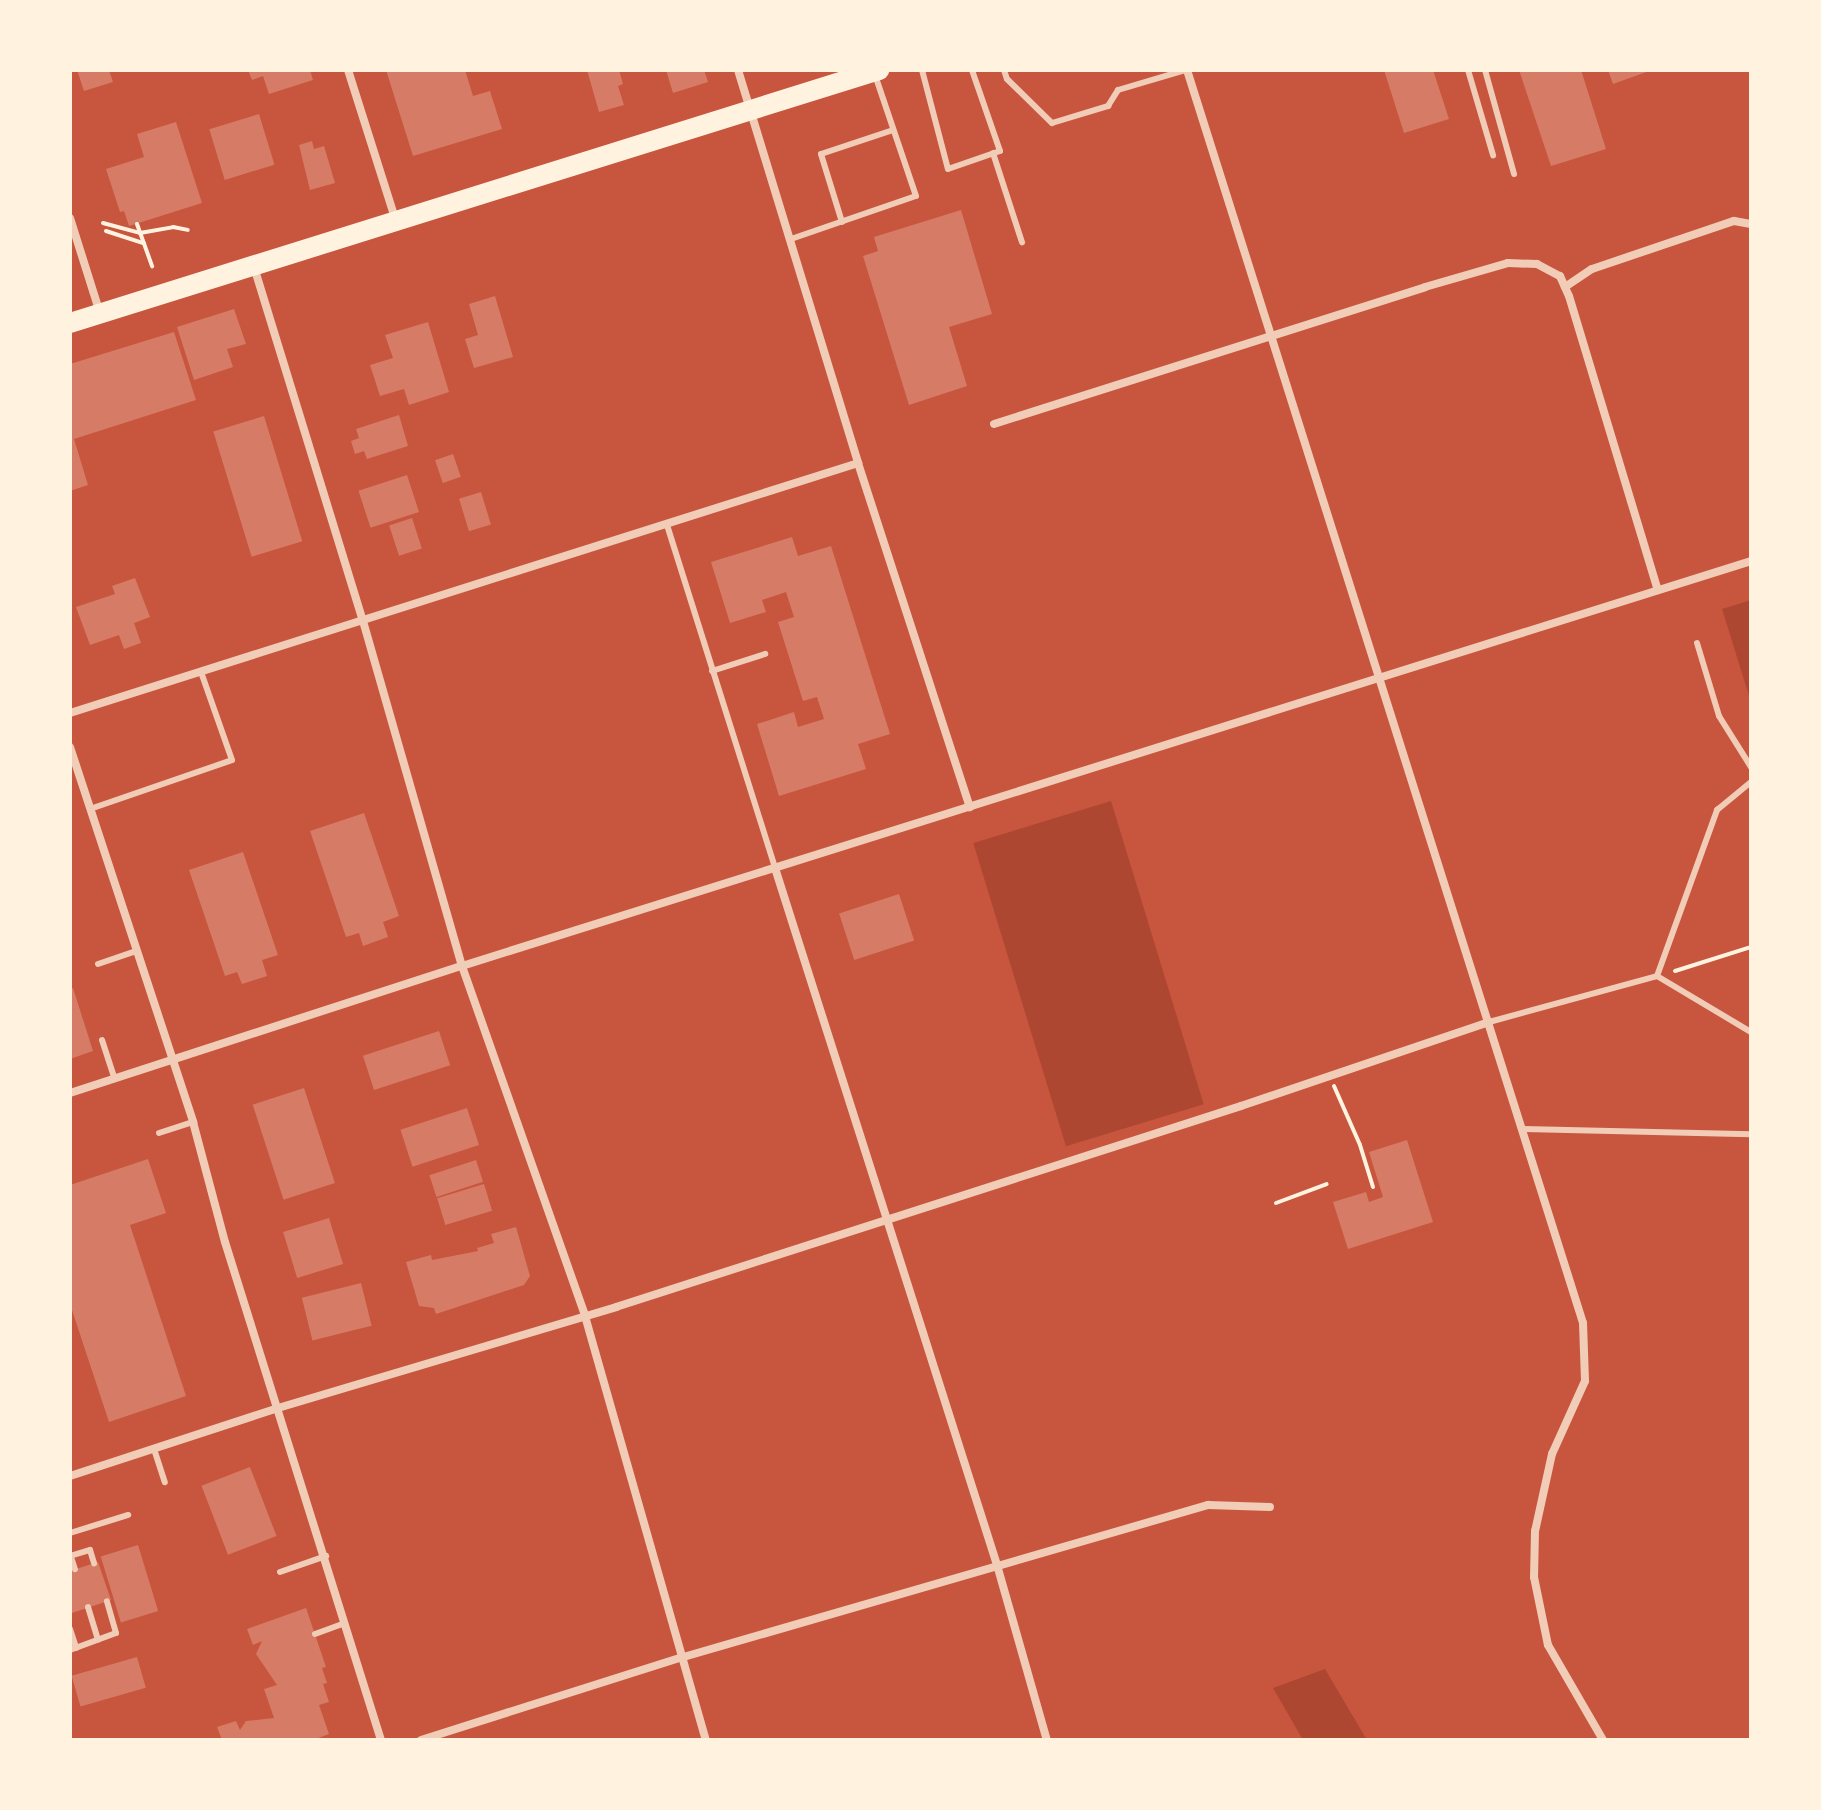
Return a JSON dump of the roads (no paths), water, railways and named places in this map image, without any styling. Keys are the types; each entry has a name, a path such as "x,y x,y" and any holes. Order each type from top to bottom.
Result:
{"main road":[{"path":"70,323 876,71"}],"street":[{"path":"348,70 396,221"},
{"path":"738,70 858,463 970,807"},
{"path":"1186,70 1382,679 1583,1323 1585,1381 1552,1454 1535,1531 1534,1577 1548,1645 1603,1740"},
{"path":"70,218 100,314"},
{"path":"1565,287 1592,269 1734,221 1751,224"},
{"path":"994,424 1270,335 1508,263 1537,264 1560,276 1565,287 1658,590"},
{"path":"253,266 363,621 462,966 585,1316 680,1658 706,1740"},
{"path":"70,713 858,463"},
{"path":"70,1093 170,1058 1751,561"},
{"path":"70,747 193,1122 225,1242 326,1556 381,1740"},
{"path":"775,868 997,1565 1047,1740"},
{"path":"70,1476 278,1408 585,1316 1489,1022"},
{"path":"421,1740 680,1658 1208,1505 1270,1507"}],"lane":[{"path":"922,70 948,169 1000,151 972,70"},
{"path":"1004,70 1007,79 1052,123 1108,106 1118,90 1186,70"},
{"path":"1468,70 1493,155"},
{"path":"1485,70 1514,174"},
{"path":"791,239 916,196 876,71"},
{"path":"842,222 821,154 893,130"},
{"path":"993,153 1022,242"},
{"path":"667,525 775,868"},
{"path":"1697,643 1719,716 1751,767"},
{"path":"712,671 765,654"},
{"path":"90,809 232,760 201,672"},
{"path":"1657,976 1717,810 1751,782"},
{"path":"98,964 136,951"},
{"path":"1489,1022 1657,976 1751,1032"},
{"path":"102,1040 114,1078"},
{"path":"159,1133 193,1122"},
{"path":"1522,1129 1751,1134"},
{"path":"154,1449 165,1482"},
{"path":"70,1533 128,1515"},
{"path":"75,1569 70,1554 90,1550 94,1563"},
{"path":"280,1572 326,1556"},
{"path":"70,1629 73,1649 116,1633 107,1601"},
{"path":"88,1607 98,1640"},
{"path":"315,1634 346,1623"}]}
